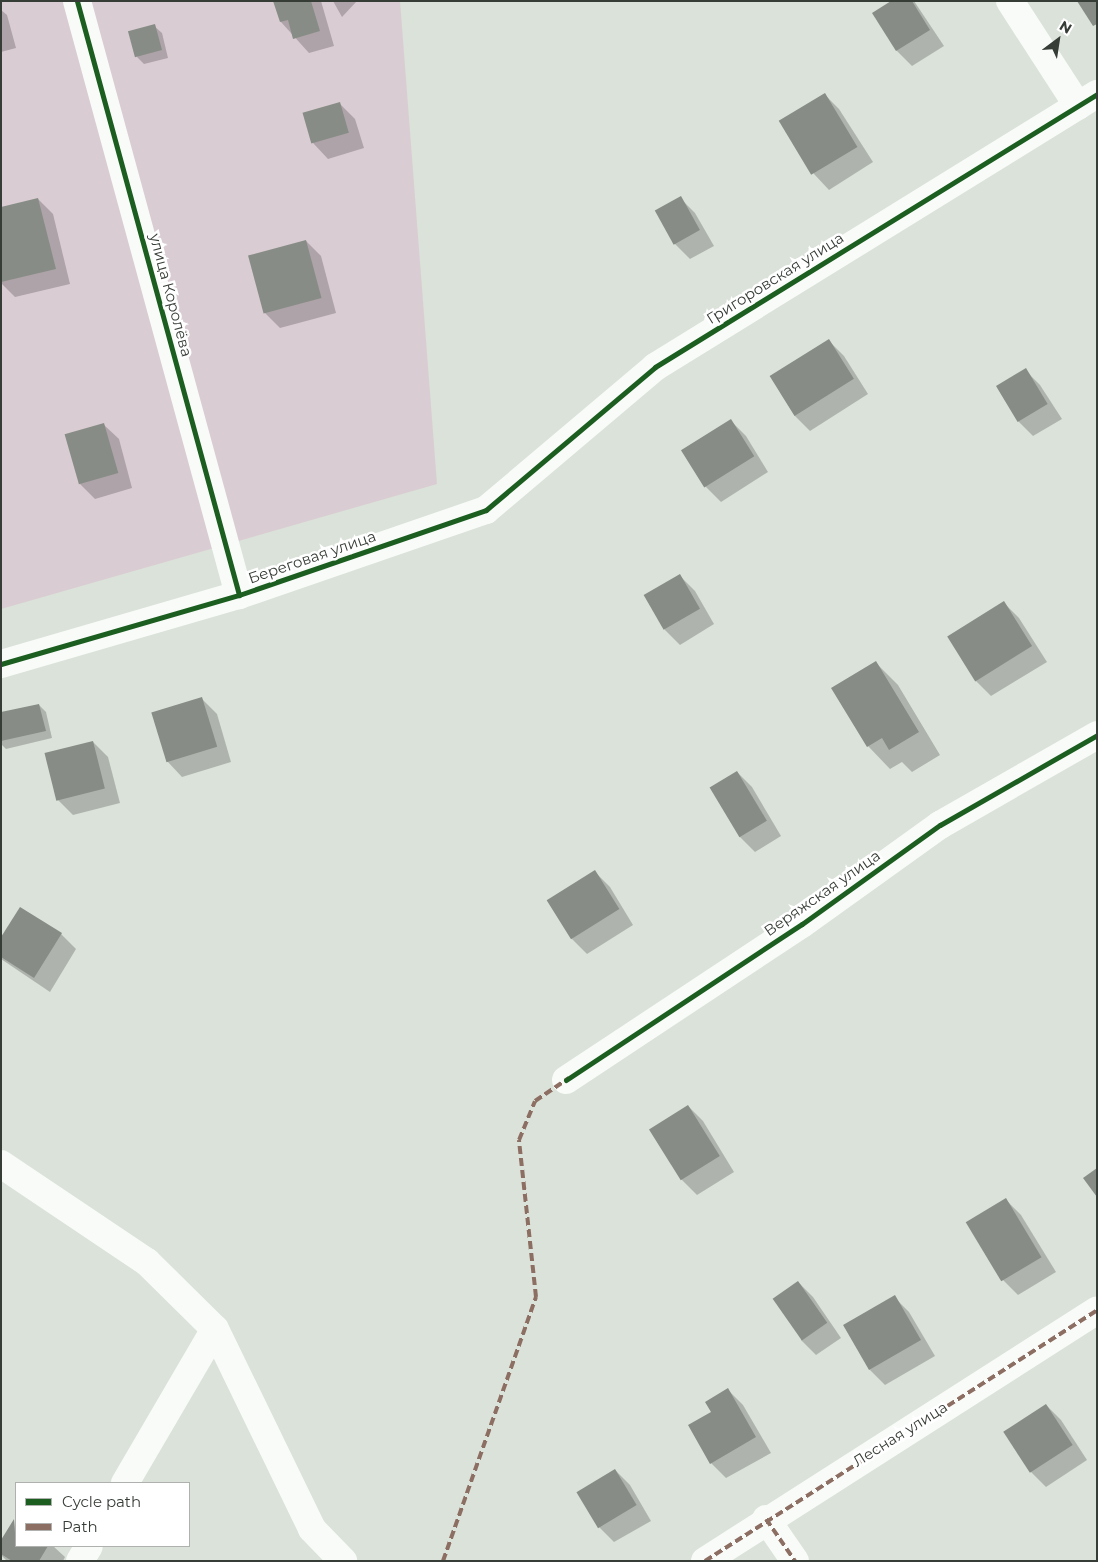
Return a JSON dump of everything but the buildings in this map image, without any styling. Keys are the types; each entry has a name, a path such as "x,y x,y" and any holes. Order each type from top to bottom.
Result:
{"street":[{"name":"улица Королёва","path":"77,1 239,595"},
{"path":"1010,1 1087,100"},
{"name":"Григоровская улица","path":"486,510 656,368 1087,100"},
{"name":"Береговая улица","path":"1,664 239,595 486,510"},
{"name":"Веряжская улица","path":"566,1080 802,924 940,825 1097,735"},
{"path":"1,1164 147,1262 215,1329 312,1529 343,1561"},
{"name":"Лесная улица","path":"705,1561 766,1519 1097,1310"},
{"path":"126,1482 215,1329"},
{"path":"766,1519 795,1561"},
{"path":"80,1561 88,1547"}],"shaded area":[{"path":"1,1 400,1 437,484 1,609"}],"marked path":[{"path":"443,1561 536,1297 519,1140 535,1101 569,1078"},
{"path":"705,1561 1097,1310"},
{"path":"766,1519 795,1561"}],"cycle path":[{"path":"77,1 239,595"},
{"path":"1,664 239,595 486,510 655,367 1097,94"},
{"path":"566,1080 802,924 940,825 1097,735"}]}
